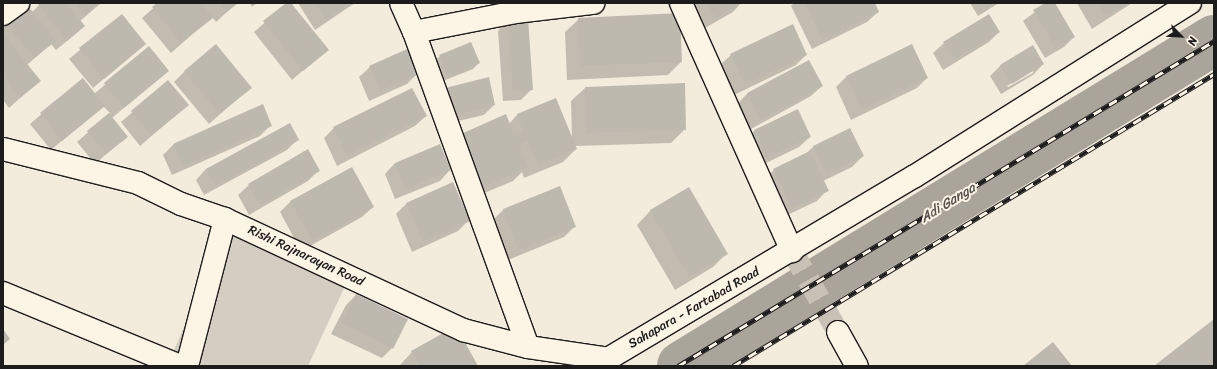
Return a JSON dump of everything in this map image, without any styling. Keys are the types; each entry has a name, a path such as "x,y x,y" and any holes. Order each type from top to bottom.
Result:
{"street":[{"path":"3,14 18,3"},
{"path":"401,3 414,32 528,347"},
{"path":"414,32 516,12 593,3"},
{"path":"681,3 792,251"},
{"name":"Sahapara - Fartabad Road","path":"602,362 792,251 1190,3"},
{"name":"Rishi Rajnarayan Road","path":"3,149 138,183 181,204 225,219 463,330 528,347 602,362"},
{"path":"187,366 225,219"},
{"path":"3,292 180,366"},
{"path":"838,332 857,366"}],"shaded area":[{"path":"226,229 346,284 308,366 196,366 172,355"}],"building":[{"path":"66,3 85,26 67,41 38,4"},
{"path":"75,3 100,3 85,15"},
{"path":"157,3 201,3 213,18 181,43 152,7"},
{"path":"219,3 238,3 227,12"},
{"path":"286,3 291,3 329,50 303,71 263,21"},
{"path":"314,3 351,3 326,20"},
{"path":"706,3 741,3 716,18"},
{"path":"805,3 875,3 879,12 822,40"},
{"path":"1045,3 1055,3 1075,37 1056,49 1033,10"},
{"path":"1098,3 1128,3 1106,16"},
{"path":"28,6 56,41 34,58 6,24"},
{"path":"680,13 682,62 580,66 578,18"},
{"path":"122,14 146,44 104,79 79,48"},
{"path":"989,14 1000,32 954,60 943,42"},
{"path":"528,18 533,90 513,91 507,19"},
{"path":"793,24 807,55 745,85 730,54"},
{"path":"3,34 41,81 20,98 3,77"},
{"path":"471,42 480,63 448,77 439,55"},
{"path":"216,44 252,88 219,114 184,71"},
{"path":"912,44 928,78 861,110 846,76"},
{"path":"1033,45 1044,64 1012,84 1000,65"},
{"path":"149,46 169,71 124,108 104,83"},
{"path":"407,49 419,74 380,91 369,66"},
{"path":"809,60 823,86 761,120 747,93"},
{"path":"489,77 495,105 452,116 445,88"},
{"path":"83,78 105,106 62,141 40,113"},
{"path":"168,80 189,105 151,136 131,111"},
{"path":"685,83 686,130 586,133 585,87"},
{"path":"412,88 427,116 347,156 333,127"},
{"path":"556,98 577,149 538,165 528,141 519,145 528,167 483,187 461,134 506,114 514,134 523,131 517,114"},
{"path":"263,104 272,126 183,166 173,144"},
{"path":"798,109 811,137 767,158 754,130"},
{"path":"109,113 128,137 106,154 87,131"},
{"path":"290,123 299,140 215,186 206,169"},
{"path":"850,128 864,156 826,174 813,146"},
{"path":"440,144 451,170 405,189 395,163"},
{"path":"308,149 320,171 260,205 248,184"},
{"path":"810,151 829,191 792,208 773,169"},
{"path":"352,167 374,207 312,241 290,201"},
{"path":"453,182 470,221 423,242 406,203"},
{"path":"560,186 576,227 518,250 503,209"},
{"path":"689,187 728,254 689,277 650,210"},
{"path":"356,294 408,319 393,349 341,323"},
{"path":"1214,319 1214,366 1154,366"},
{"path":"456,326 478,366 420,366 411,351"},
{"path":"3,329 10,339 3,345"},
{"path":"1053,342 1072,366 1023,366"}],"waterway":[{"name":"Adi Ganga","path":"682,366 1214,40"}],"tunnel":[{"path":"792,251 838,332"}],"railway":[{"path":"678,366 1214,41"},
{"path":"733,366 1214,74"}]}
